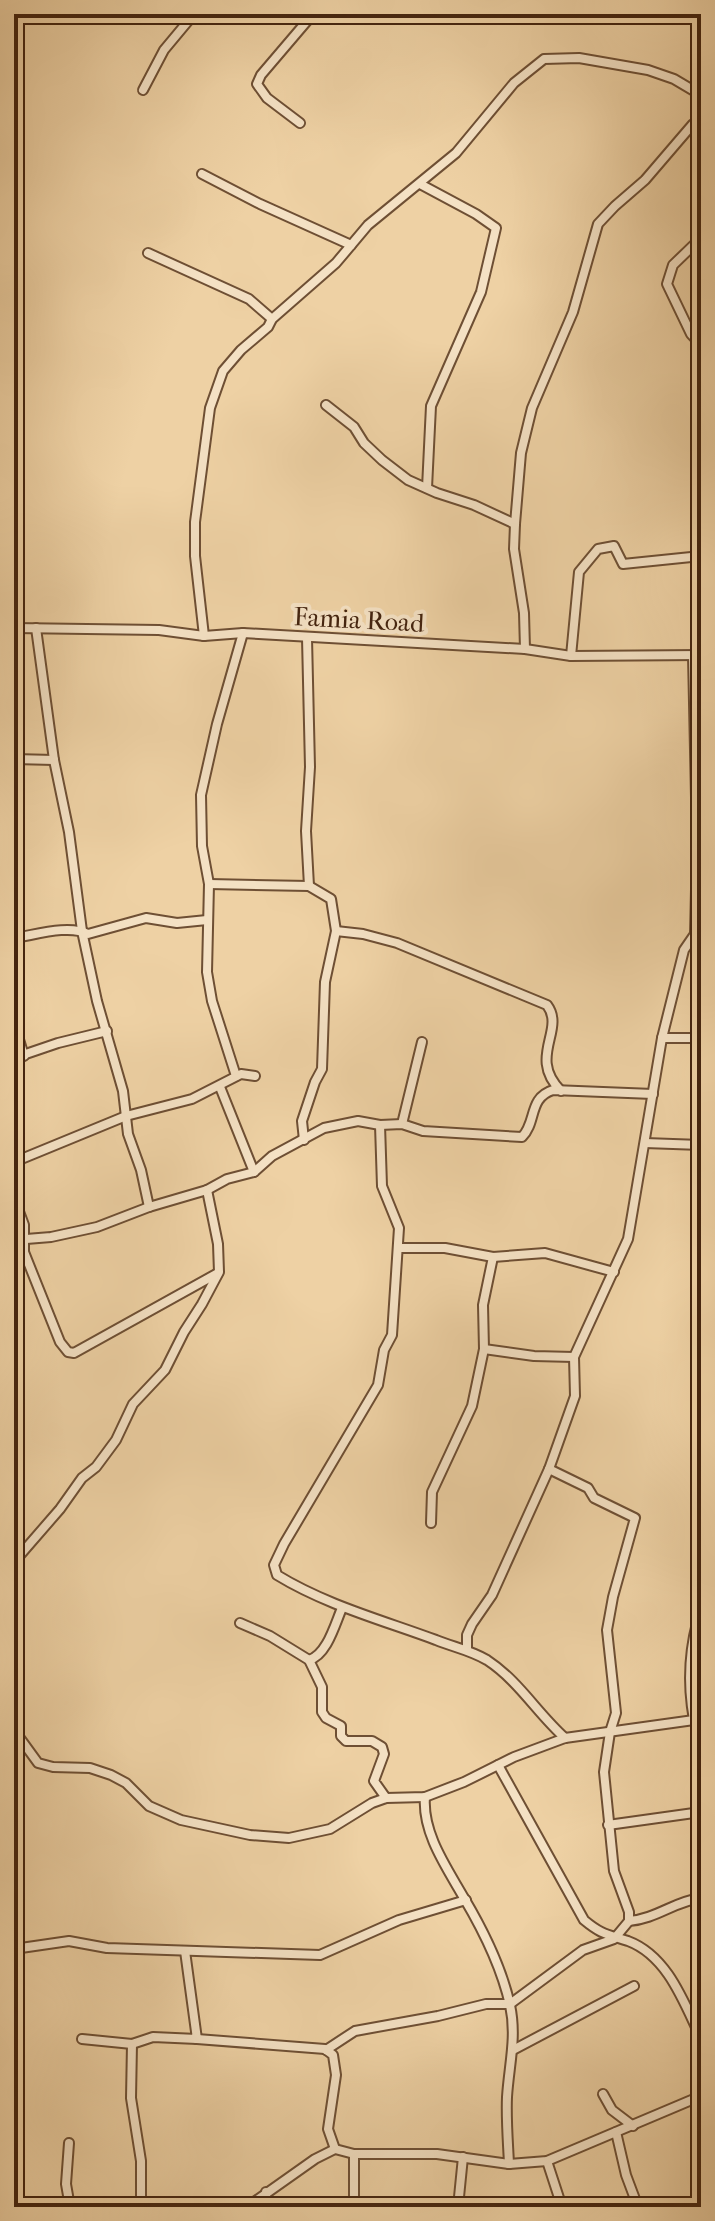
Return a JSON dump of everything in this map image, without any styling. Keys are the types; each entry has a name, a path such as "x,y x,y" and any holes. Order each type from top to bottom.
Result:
{"street":[{"path":"143,90 164,50 194,14"},
{"path":"300,123 267,98 257,84 261,75 313,14"},
{"path":"204,636 195,556 195,522 210,408 223,371 241,350 336,263 368,225 420,184 468,140 514,83 544,59 579,58 648,70 674,79 701,95"},
{"path":"525,649 524,613 514,549 521,453 532,408 573,312 598,224 645,180 701,118"},
{"path":"202,174 351,245"},
{"path":"420,184 496,228 481,292 431,406 427,488"},
{"path":"701,238 673,265 667,284 691,334 701,345"},
{"path":"148,253 249,299 272,319"},
{"path":"326,405 354,427 364,443 382,460 408,480 463,500 515,524"},
{"path":"571,656 579,572 598,549 614,546 623,564 701,556"},
{"name":"Famia Road","path":"14,628 159,630 204,636 243,633 525,649 571,656 697,655"},
{"path":"36,628 82,931 149,1207"},
{"path":"236,1076 212,1001 207,972 209,884 202,846 201,795 243,633"},
{"path":"307,638 310,767 306,831 309,886"},
{"path":"467,1649 467,1635 472,1624 492,1595 549,1469 575,1396 574,1357 628,1239 662,1038 684,950 698,932 697,655"},
{"path":"14,759 54,760"},
{"path":"209,884 309,886 331,899 336,931 325,982 322,1069 302,1121 304,1140"},
{"path":"14,938 82,931 88,934 146,918 177,923 207,920"},
{"path":"336,931 397,943 547,1005 554,1019 546,1054 547,1069 553,1083 561,1091"},
{"path":"14,1023 24,1056"},
{"path":"14,1058 107,1031"},
{"path":"662,1038 701,1038"},
{"path":"402,1124 422,1042"},
{"path":"14,1162 126,1116 182,1102 220,1087 236,1076 255,1076"},
{"path":"220,1087 254,1172"},
{"path":"18,1239 51,1237 97,1227 207,1190 227,1179 254,1172 272,1156 324,1128 358,1121 380,1125 402,1124 423,1131 522,1137 527,1133 538,1098 545,1093 653,1094"},
{"path":"380,1125 382,1186 399,1228 392,1335 384,1350 378,1385 325,1471 274,1565 277,1575 342,1608 467,1649 513,1680 550,1725 565,1738"},
{"path":"645,1143 701,1145"},
{"path":"14,1562 116,1440 133,1404 165,1370 219,1272 218,1244 207,1190"},
{"path":"14,1198 24,1225 18,1239 60,1342 68,1352 74,1353 219,1272"},
{"path":"399,1248 445,1248 493,1257 545,1253 614,1272"},
{"path":"431,1523 432,1492 472,1406 484,1349 483,1305 493,1257"},
{"path":"484,1349 534,1356 574,1357"},
{"path":"326,2050 355,2031 486,2004 510,2004 583,1950 614,1939 629,1921 629,1912 614,1871 604,1772 616,1713 607,1630 635,1518 594,1498 588,1488 549,1469"},
{"path":"309,1660 317,1658 323,1650 342,1608"},
{"path":"14,1730 38,1763 53,1767 90,1768 126,1783 149,1806 181,1820 250,1835 289,1838 330,1829 372,1803 386,1798 425,1797 565,1738 698,1720 689,1693 690,1661 701,1609"},
{"path":"240,1623 270,1636 309,1660 322,1687 322,1712 326,1718 341,1726 341,1736 346,1741 372,1741 382,1747 384,1754 374,1781 386,1798"},
{"path":"498,1765 584,1920 604,1935 628,1941 647,1953 670,1975 701,2038"},
{"path":"425,1797 428,1826 444,1866 466,1900 494,1959 510,2004 513,2050 507,2096 509,2164"},
{"path":"608,1825 701,1812"},
{"path":"629,1921 644,1920 678,1903 701,1898"},
{"path":"14,1949 69,1941 107,1948 320,1955 399,1920 466,1900"},
{"path":"185,1951 197,2039"},
{"path":"513,2050 634,1986"},
{"path":"82,2039 132,2044 153,2037 326,2050 333,2055 336,2075 328,2129 335,2149"},
{"path":"129,2207 143,2204 141,2161 131,2098 132,2044"},
{"path":"603,2094 612,2110 633,2126"},
{"path":"247,2207 315,2159 335,2149 354,2154 437,2154 509,2164 547,2161 701,2096"},
{"path":"616,2132 626,2175 638,2207"},
{"path":"69,2143 66,2184 70,2207"},
{"path":"354,2154 354,2207"},
{"path":"458,2207 463,2157"},
{"path":"547,2161 562,2207"},
{"path":"266,2192 266,2207"}]}
